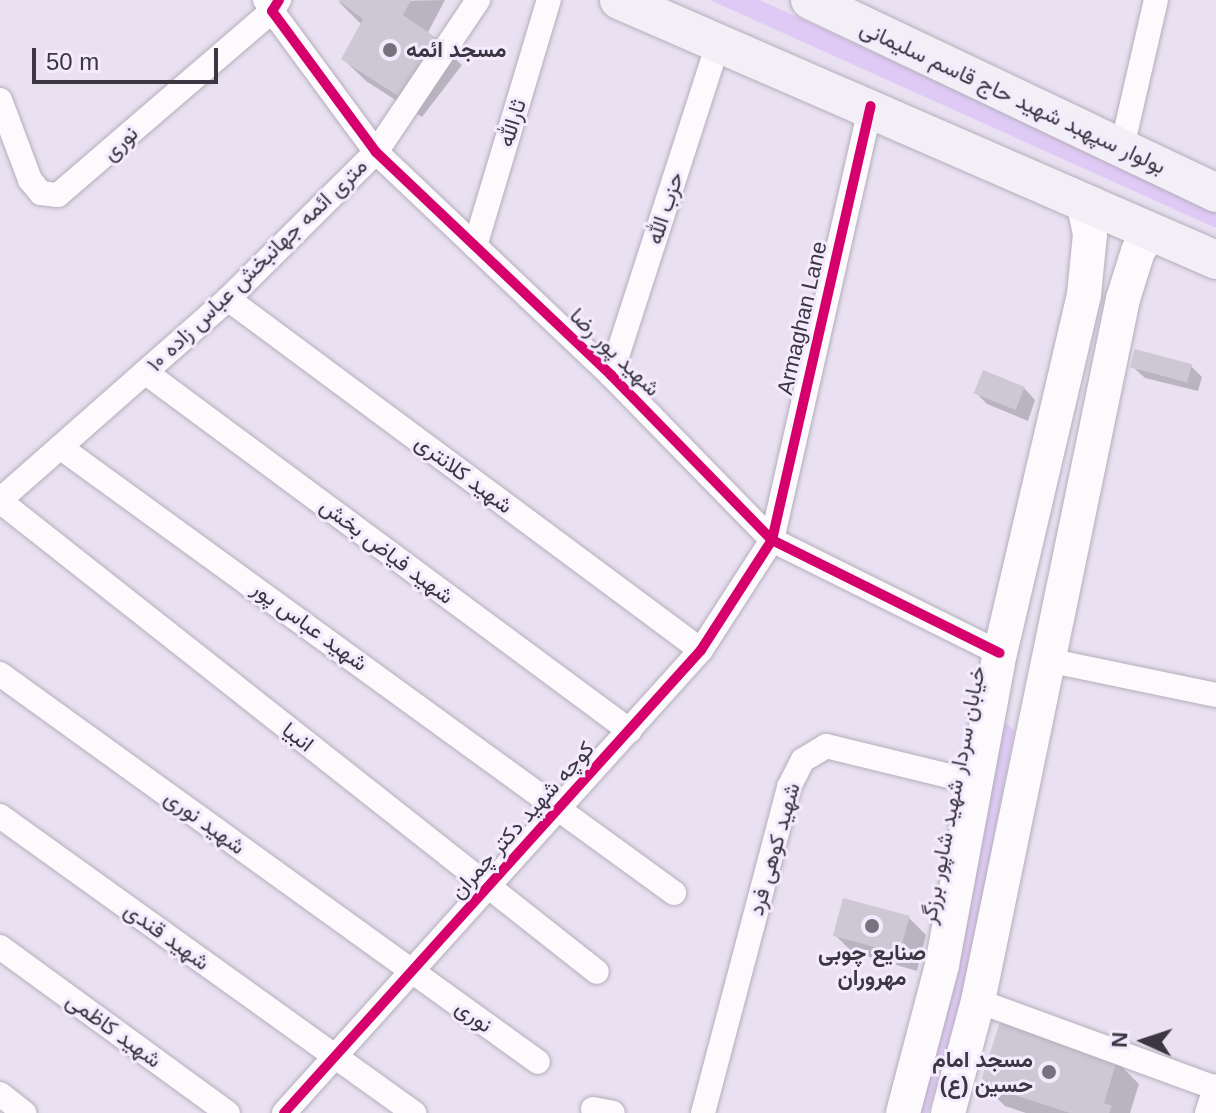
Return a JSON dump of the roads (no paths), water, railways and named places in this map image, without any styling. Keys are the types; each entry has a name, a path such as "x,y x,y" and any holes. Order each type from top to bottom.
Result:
{"main road":[{"path":"619,0 871,106 1216,260"},
{"name":"بولوار سپهبد شهید حاج قاسم سلیمانی","path":"810,0 864,13 1216,193"},
{"name":"خیابان سردار شهید شاپور برزگر","path":"903,1113 942,965 1000,653 1084,295 1090,234 1083,201"},
{"path":"948,1113 978,1001 1123,299 1138,251 1152,230"},
{"path":"1084,295 1102,283 1111,284 1123,299"},
{"path":"1000,653 1047,660"}],"street":[{"name":"۱۰ متری ائمه جهانبخش عباس زاده","path":"0,500 228,299 376,152 478,0"},
{"name":"ثارالله","path":"475,246 549,0"},
{"path":"1122,147 1156,0"},
{"name":"شهید پور رضا","path":"272,4 376,152 611,375 772,540 1000,653"},
{"name":"نوری","path":"0,100 30,180 41,193 58,195 272,4"},
{"name":"حزب الله","path":"611,375 719,41"},
{"name":"Armaghan Lane","path":"772,540 871,106"},
{"name":"شهید کلانتری","path":"228,299 701,650"},
{"name":"شهید فیاض بخش","path":"145,372 630,731"},
{"name":"شهید عباس پور","path":"60,447 560,806 674,893"},
{"name":"انبیا","path":"0,500 597,972"},
{"name":"کوچه شهید دکتر چمران","path":"284,1113 333,1055 489,888 701,650 772,540"},
{"path":"1047,660 1216,695"},
{"name":"شهید نوری","path":"0,674 411,970"},
{"name":"شهید کوهی فرد","path":"703,1113 789,787 803,760 826,746 974,782"},
{"name":"شهید قندی","path":"0,816 414,1113"},
{"name":"شهید کاظمی","path":"0,947 228,1113"},
{"name":"نوری","path":"411,970 538,1062"},
{"path":"978,1001 1216,1087 1207,1113"},
{"path":"0,1094 24,1113"}],"place":[{"name":"مسجد ائمه","path":"390,50"},
{"name":"صنایع چوبی مهروران","path":"872,926"},
{"name":"مسجد امام حسین (ع)","path":"1049,1072"}]}
